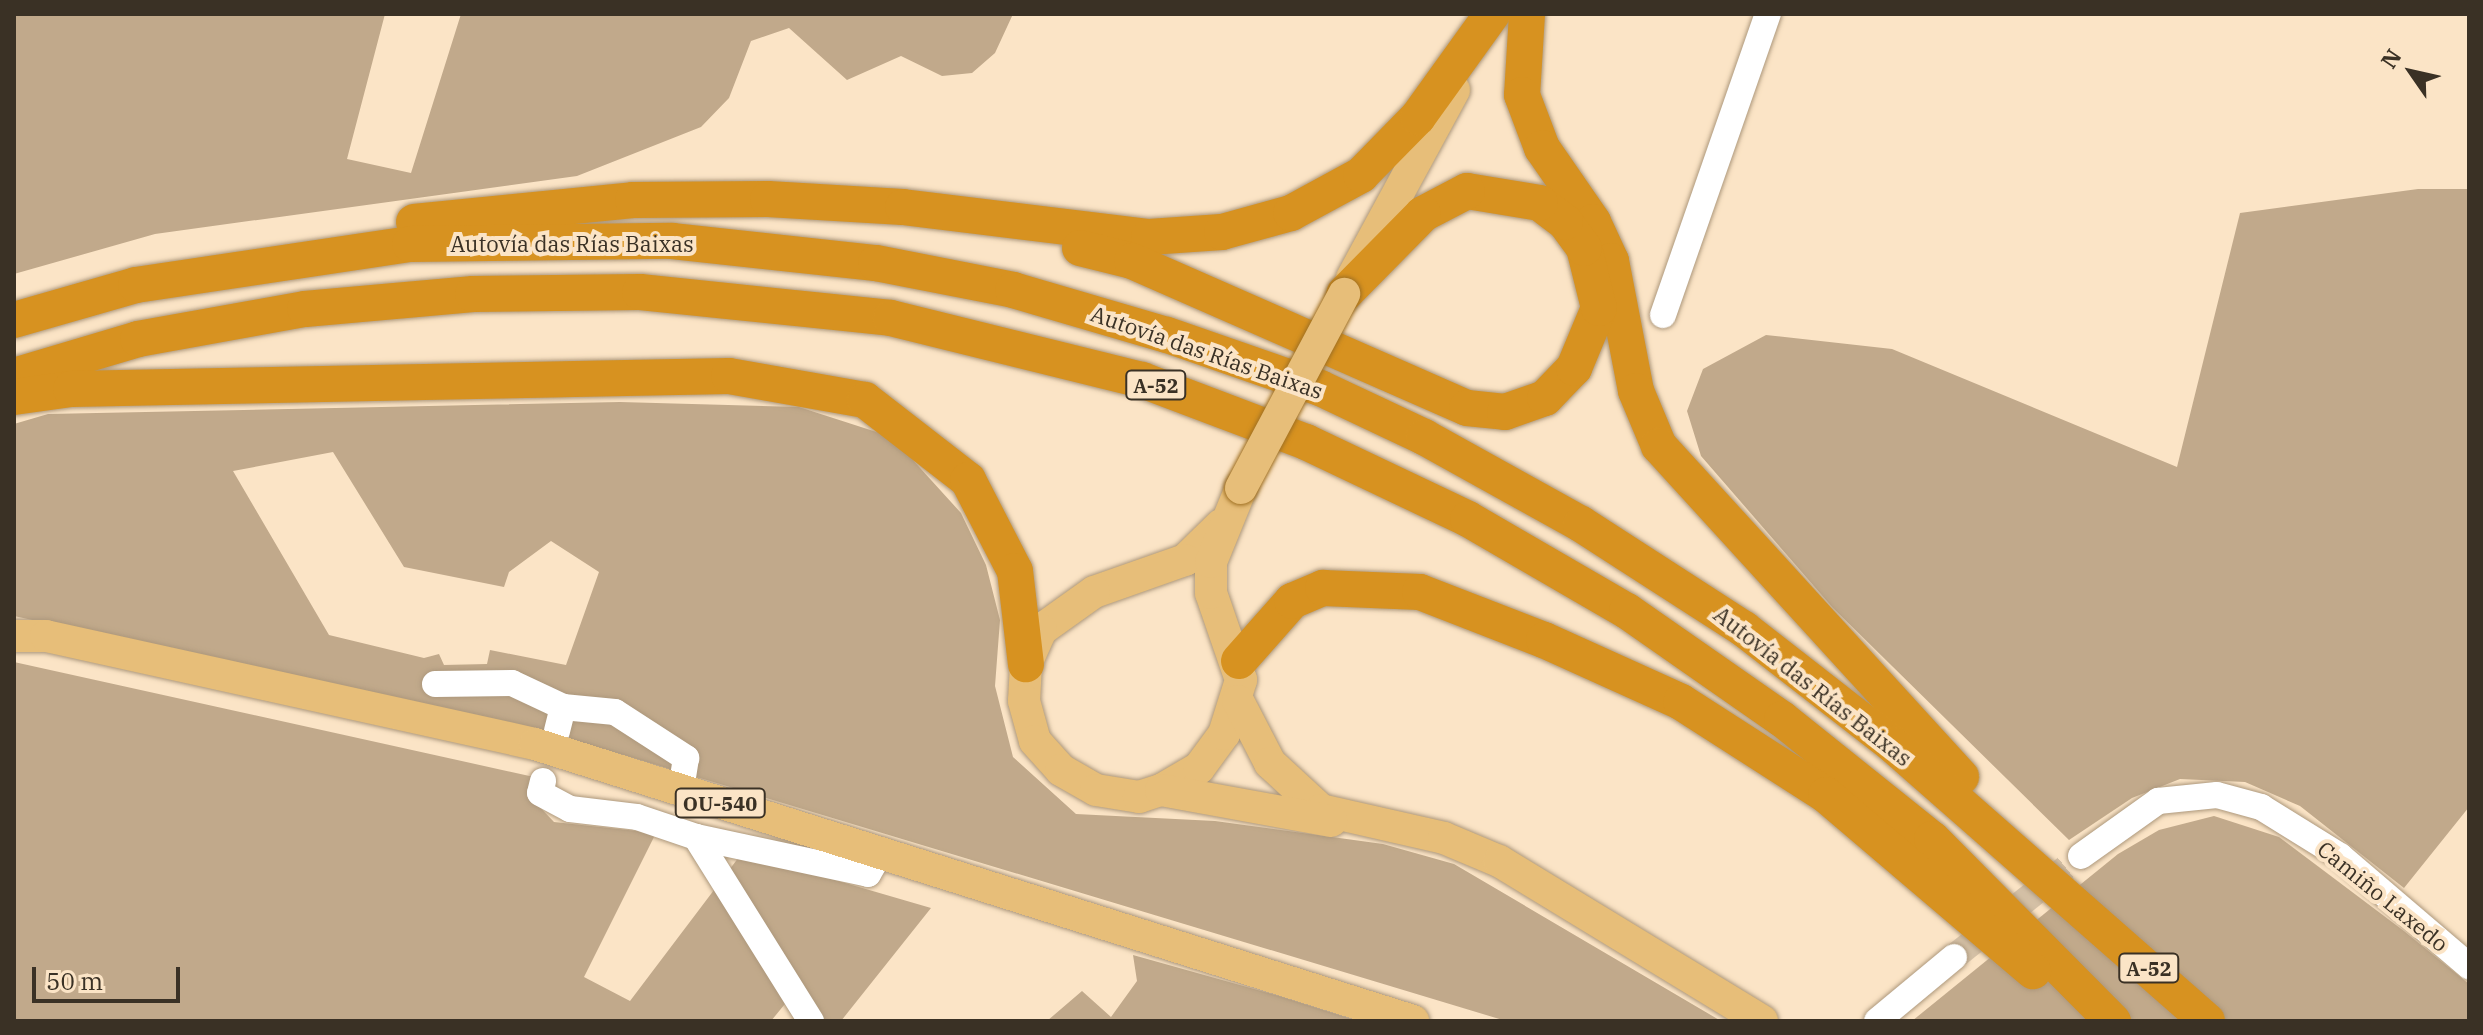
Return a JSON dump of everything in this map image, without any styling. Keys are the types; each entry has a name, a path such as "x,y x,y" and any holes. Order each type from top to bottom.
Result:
{"highway":[{"path":"14,303 201,254 410,223 633,200 903,207 1149,237 1222,232 1291,213 1361,175 1418,117 1494,14"},
{"path":"1527,14 1522,95 1542,148 1611,261 1636,391 1659,446 2091,916"},
{"path":"903,207 1132,261 1467,408 1505,412 1545,398 1574,368 1599,308 1584,248 1565,222 1540,203 1467,191 1423,214 1344,294"},
{"name":"Autovía das Rías Baixas","path":"14,320 136,285 410,244 672,241 876,263 1013,290 1320,388 1581,524 1744,629 2091,916 2207,1021"},
{"name":"Autovía das Rías Baixas","path":"14,376 138,339 305,309 473,294 640,292 891,318 1142,380 1306,442 1441,506 1627,611 1782,719 1932,839 2113,1021"},
{"path":"14,397 71,389 729,376 865,400 968,480 1015,571 1026,664"},
{"path":"1239,661 1292,601 1323,588 1420,592 1544,640 1681,702 1826,795 2084,1021"}],"main road":[{"path":"1221,525 1211,593 1239,661 1238,701 1199,768 1161,790 1139,797 1096,790 1061,770 1035,741 1024,701 1026,664 1041,630 1064,609 1185,560 1221,525 1494,14"},
{"name":"OU-540","path":"14,636 46,636 535,744 1413,1021"},
{"path":"1238,701 1292,791 1321,810 1444,838 1499,861 1762,1021"},
{"path":"1161,790 1241,808 1370,823"}],"street":[{"path":"1663,315 1768,14"},
{"path":"435,684 512,683 560,719 615,712 686,758 681,790"},
{"path":"543,781 540,793 570,809 637,817 696,837 868,874 880,853"},
{"name":"Camiño Laxedo","path":"2081,856 2158,801 2217,795 2261,807 2340,856 2469,966"},
{"path":"696,837 811,1021"},
{"path":"1880,1020 1954,957"}],"shaded area":[{"path":"14,14 385,14 347,159 411,173 461,14 1013,14 995,53 972,73 942,76 901,56 847,80 789,28 751,41 729,98 701,127 577,176 155,234 14,274"},
{"path":"2418,189 2469,189 2469,807 2404,888 2300,806 2245,782 2180,779 2132,798 2069,840 1833,608 1701,456 1687,411 1703,369 1766,335 1892,349 2177,467 2240,213"},
{"path":"620,402 799,407 892,437 961,513 986,565 1000,620 995,686 1013,757 1076,814 1215,821 1383,844 1454,864 1721,1021 1506,1021 544,731 14,616 14,424 48,414","holes":["333,452 404,567 504,587 509,572 551,541 599,572 566,665 490,650 487,664 444,665 439,654 424,658 329,635 233,471"]},
{"path":"14,662 534,777 534,801 554,822 656,833 584,977 630,1001 742,853 931,908 841,1021 802,1021 789,999 771,1021 14,1021"},
{"path":"2214,816 2279,837 2404,931 2469,984 2469,1021 1912,1021 2118,854 2159,830"},
{"path":"1133,955 1358,1021 1047,1021 1082,991 1111,1017 1137,981"}],"tunnel":[{"path":"1954,957 2081,856"}]}
